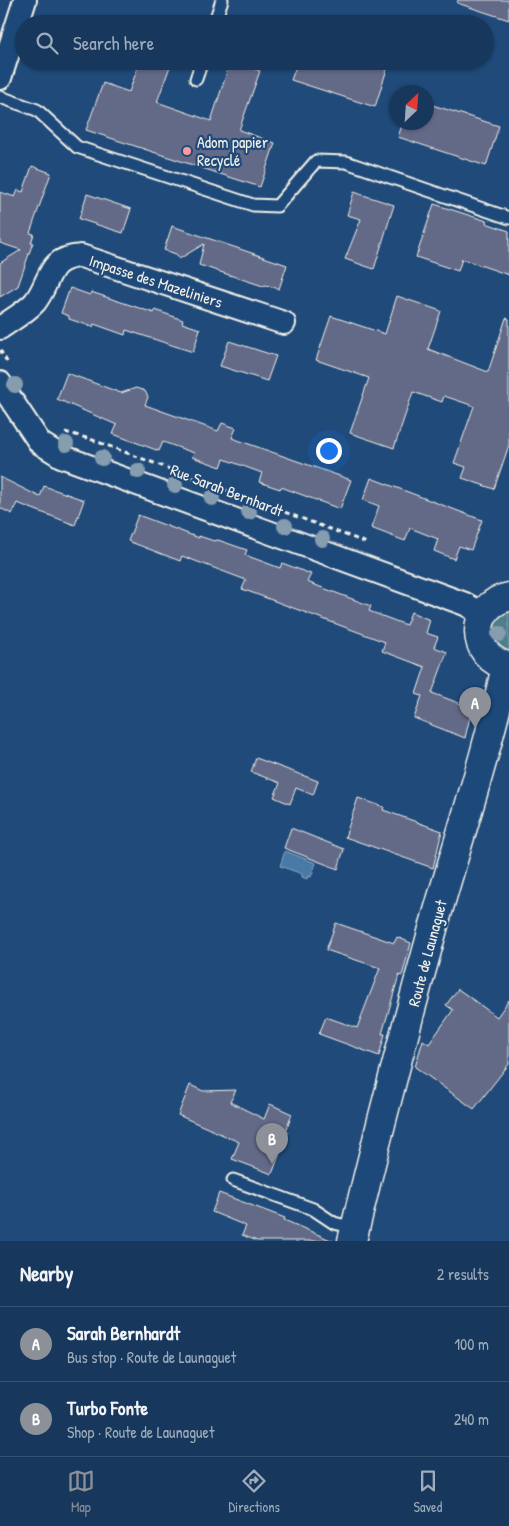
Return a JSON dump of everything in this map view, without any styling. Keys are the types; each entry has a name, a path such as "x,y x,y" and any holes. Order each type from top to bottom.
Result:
{"main road":[{"path":"507,666 494,661 482,646 479,640 479,626 483,614 495,601 509,597"},
{"name":"Route de Launaguet","path":"353,1235 436,920 507,666"}],"street":[{"path":"20,15 25,0"},
{"path":"0,78 15,31"},
{"name":"Impasse des Mazeliniers","path":"0,328 33,303 42,290 52,268 60,260 71,256 81,256 284,324"},
{"name":"Rue Sarah Bernhardt","path":"6,375 40,442 61,456 465,604 483,614"}],"lane":[{"path":"217,15 222,0"},
{"path":"196,79 199,70"},
{"path":"0,97 37,110 77,147 253,205 277,206 316,162 346,162 509,218"},
{"path":"233,1180 313,1209 353,1235"}],"path":[{"path":"0,350 6,375"},
{"name":"Rue Sarah Bernhardt","path":"61,431 108,446 368,544"}],"green space":[{"path":"509,610 509,652 496,643 492,632 496,620"}],"water":[{"path":"285,851 316,863 311,877 308,876 307,879 302,877 302,874 280,866"}],"building":[{"path":"458,0 509,0 509,20 494,15 457,3"},
{"path":"137,70 169,70 157,102 211,121 228,70 260,71 239,130 275,143 260,187 86,130 103,83 129,92"},
{"path":"295,70 387,70 375,107 291,80"},
{"path":"434,106 499,126 486,166 398,137 400,130 434,130"},
{"path":"32,166 51,173 30,233 34,234 31,243 33,242 18,286 0,297 0,263 21,250 0,243 0,192 15,197 18,190 23,192"},
{"path":"354,192 394,205 374,269 345,259 361,219 347,215"},
{"path":"87,194 131,209 123,233 79,219"},
{"path":"434,204 487,221 486,223 509,231 509,275 462,259 458,271 416,257"},
{"path":"172,226 287,265 279,289 266,285 263,286 199,265 204,244 179,259 176,254 164,250"},
{"path":"70,288 90,295 91,292 154,313 155,310 183,320 182,323 200,329 193,352 126,330 125,335 94,324 93,327 69,319 69,316 61,313"},
{"path":"397,296 441,311 428,349 488,372 506,318 509,319 509,445 494,489 462,478 466,467 454,463 474,406 444,396 442,402 413,392 394,448 350,433 369,378 316,360 331,316 385,334"},
{"path":"229,341 276,356 267,381 220,366"},
{"path":"67,373 121,393 136,388 145,391 148,397 145,405 218,431 222,423 236,428 232,438 351,480 340,509 281,487 280,489 259,482 262,473 224,459 221,467 192,457 194,453 163,442 159,451 113,434 117,425 57,399"},
{"path":"0,477 40,497 44,486 84,500 75,525 17,503 12,514 0,508"},
{"path":"371,478 482,520 471,550 459,546 454,559 434,551 438,539 410,528 405,541 371,528 379,506 363,500"},
{"path":"138,515 199,538 199,536 214,541 218,540 247,550 245,555 280,568 282,563 311,574 307,582 371,606 369,611 406,625 411,612 430,620 426,633 438,637 434,647 447,652 432,693 472,708 465,738 414,718 422,696 416,694 425,667 382,651 385,642 242,589 246,580 182,556 180,561 128,541"},
{"path":"256,758 318,781 313,795 296,788 290,804 274,797 280,783 251,772"},
{"path":"358,798 384,807 383,810 442,831 433,868 345,837"},
{"path":"291,828 344,849 338,869 284,848"},
{"path":"336,923 394,943 397,937 411,943 402,976 399,975 382,1034 385,1034 379,1056 319,1034 326,1017 357,1028 380,968 326,950"},
{"path":"458,989 497,1017 509,1000 509,1064 474,1109 415,1067 423,1040 429,1044 453,1010 446,1005"},
{"path":"190,1085 203,1091 236,1090 230,1102 264,1119 270,1104 292,1114 286,1131 288,1132 272,1174 232,1159 239,1142 178,1115"},
{"path":"219,1193 285,1218 284,1220 333,1241 257,1241 242,1235 246,1226 212,1212"}],"place":[{"name":"Adom papier Recyclé","path":"187,151"},
{"name":"Sarah Bernhardt","path":"475,728"},
{"name":"Turbo Fonte","path":"272,1164"}]}
